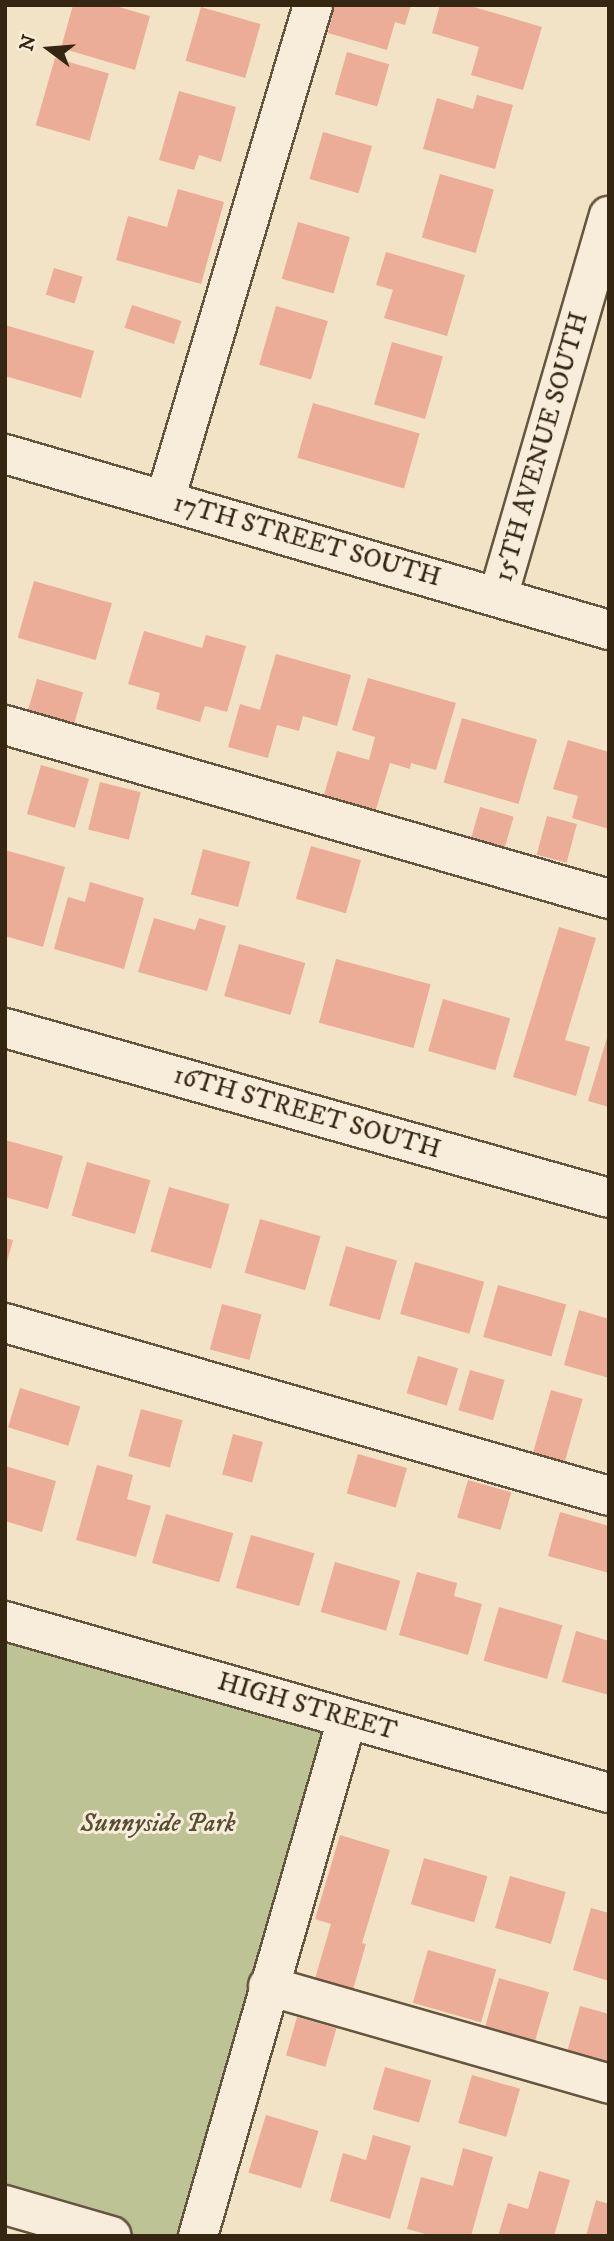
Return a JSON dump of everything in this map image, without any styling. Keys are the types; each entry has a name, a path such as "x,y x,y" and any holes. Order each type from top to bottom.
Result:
{"street":[{"path":"165,500 313,5"},
{"name":"15TH AVENUE SOUTH","path":"498,597 609,216"},
{"name":"17TH STREET SOUTH","path":"5,454 609,630"},
{"path":"5,725 609,899"},
{"name":"16TH STREET SOUTH","path":"5,1028 609,1198"},
{"path":"5,1323 609,1496"},
{"name":"HIGH STREET","path":"5,1620 609,1793"},
{"path":"198,2236 347,1719"},
{"path":"268,1986 609,2084"},
{"path":"5,2205 112,2236"}],"green space":[{"name":"Sunnyside Park","path":"5,1621 347,1719 198,2236 112,2236 5,2205"}],"building":[{"path":"73,5 112,5 150,16 135,70 61,48"},
{"path":"335,5 411,5 405,25 395,22 387,50 328,33"},
{"path":"440,5 467,5 542,27 523,90 471,75 479,47 432,33"},
{"path":"201,7 261,24 245,78 186,61"},
{"path":"347,52 389,64 377,106 335,94"},
{"path":"55,58 109,73 90,141 36,125"},
{"path":"179,91 236,107 221,162 199,155 194,170 159,160"},
{"path":"477,95 513,105 495,169 423,149 437,98 473,109"},
{"path":"323,132 372,146 359,193 309,179"},
{"path":"440,174 494,189 476,253 422,237"},
{"path":"178,189 224,202 201,284 116,260 128,216 167,227"},
{"path":"298,222 350,237 334,294 282,279"},
{"path":"386,252 465,275 447,336 384,318 393,290 376,285"},
{"path":"54,268 83,277 75,304 46,295"},
{"path":"132,305 181,321 174,344 125,328"},
{"path":"276,306 328,321 311,380 259,365"},
{"path":"5,325 94,351 81,398 5,376"},
{"path":"392,342 443,357 425,419 374,404"},
{"path":"313,403 420,434 404,488 297,458"},
{"path":"34,581 112,603 96,660 18,638"},
{"path":"144,631 202,648 206,635 246,646 227,712 205,706 200,722 156,709 160,693 128,684"},
{"path":"276,654 351,675 337,726 303,716 299,731 277,725 268,758 228,747 240,704 260,710"},
{"path":"368,678 456,703 436,770 411,763 410,769 390,763 374,816 322,801 337,751 369,760 375,737 352,730"},
{"path":"37,679 83,692 70,736 24,723"},
{"path":"462,718 537,739 519,804 444,782"},
{"path":"568,740 609,752 609,829 572,818 578,796 553,789"},
{"path":"41,765 89,779 75,828 27,814"},
{"path":"100,782 141,792 129,840 88,830"},
{"path":"480,807 514,817 502,856 469,846"},
{"path":"547,816 577,824 567,863 537,855"},
{"path":"311,846 361,860 346,913 296,899"},
{"path":"203,849 250,862 238,907 191,894"},
{"path":"5,850 65,867 43,947 5,936"},
{"path":"90,882 144,898 124,969 54,949 68,897 85,902"},
{"path":"154,918 195,930 199,918 226,926 207,991 138,972"},
{"path":"559,927 596,938 565,1040 590,1047 576,1096 513,1077"},
{"path":"239,944 305,963 290,1015 224,996"},
{"path":"336,959 431,984 414,1048 319,1023"},
{"path":"443,999 510,1018 495,1070 428,1051"},
{"path":"609,1031 609,1107 588,1101"},
{"path":"5,1140 63,1156 48,1209 5,1197"},
{"path":"87,1162 150,1180 135,1234 72,1216"},
{"path":"169,1187 230,1204 211,1269 151,1251"},
{"path":"260,1219 321,1236 305,1290 245,1273"},
{"path":"5,1238 13,1240 6,1265 5,1265"},
{"path":"346,1246 397,1261 380,1320 329,1306"},
{"path":"415,1262 484,1282 469,1334 400,1314"},
{"path":"498,1285 566,1305 551,1356 483,1337"},
{"path":"222,1304 262,1315 249,1360 210,1349"},
{"path":"579,1310 609,1319 609,1378 564,1365"},
{"path":"418,1356 458,1368 447,1406 407,1393"},
{"path":"470,1370 505,1380 493,1420 458,1410"},
{"path":"20,1388 80,1406 68,1446 8,1427"},
{"path":"551,1390 583,1399 563,1468 531,1459"},
{"path":"141,1409 183,1420 170,1467 128,1456"},
{"path":"233,1434 263,1442 252,1483 222,1475"},
{"path":"358,1454 407,1468 396,1507 347,1493"},
{"path":"97,1465 133,1475 127,1499 151,1506 136,1557 76,1540"},
{"path":"5,1466 56,1481 42,1532 5,1521"},
{"path":"468,1480 511,1492 501,1530 457,1517"},
{"path":"560,1512 609,1526 609,1573 548,1556"},
{"path":"166,1514 233,1533 219,1582 152,1563"},
{"path":"251,1535 314,1553 299,1606 236,1588"},
{"path":"335,1562 400,1581 386,1631 321,1612"},
{"path":"417,1572 457,1583 454,1596 482,1604 468,1655 399,1635"},
{"path":"499,1607 562,1625 547,1679 484,1661"},
{"path":"576,1631 609,1641 609,1695 562,1682"},
{"path":"340,1835 390,1850 362,1943 366,1944 352,1993 314,1982 331,1924 315,1919"},
{"path":"424,1858 487,1876 474,1922 411,1904"},
{"path":"510,1876 566,1892 551,1944 495,1928"},
{"path":"591,1908 609,1913 609,1981 573,1970"},
{"path":"428,1950 496,1970 481,2022 413,2003"},
{"path":"499,1978 549,1992 534,2043 484,2029"},
{"path":"580,2006 609,2014 609,2068 566,2056"},
{"path":"297,2017 336,2028 325,2067 286,2055"},
{"path":"385,2067 431,2080 419,2123 373,2109"},
{"path":"472,2075 520,2089 506,2137 458,2123"},
{"path":"266,2115 319,2131 301,2188 248,2172"},
{"path":"373,2135 411,2146 390,2219 330,2201 343,2153 366,2160"},
{"path":"463,2148 493,2157 471,2236 433,2236 407,2229 421,2177 453,2186"},
{"path":"539,2171 570,2180 554,2236 498,2236 508,2203 528,2209"},
{"path":"596,2200 609,2204 609,2236 586,2236"}]}
